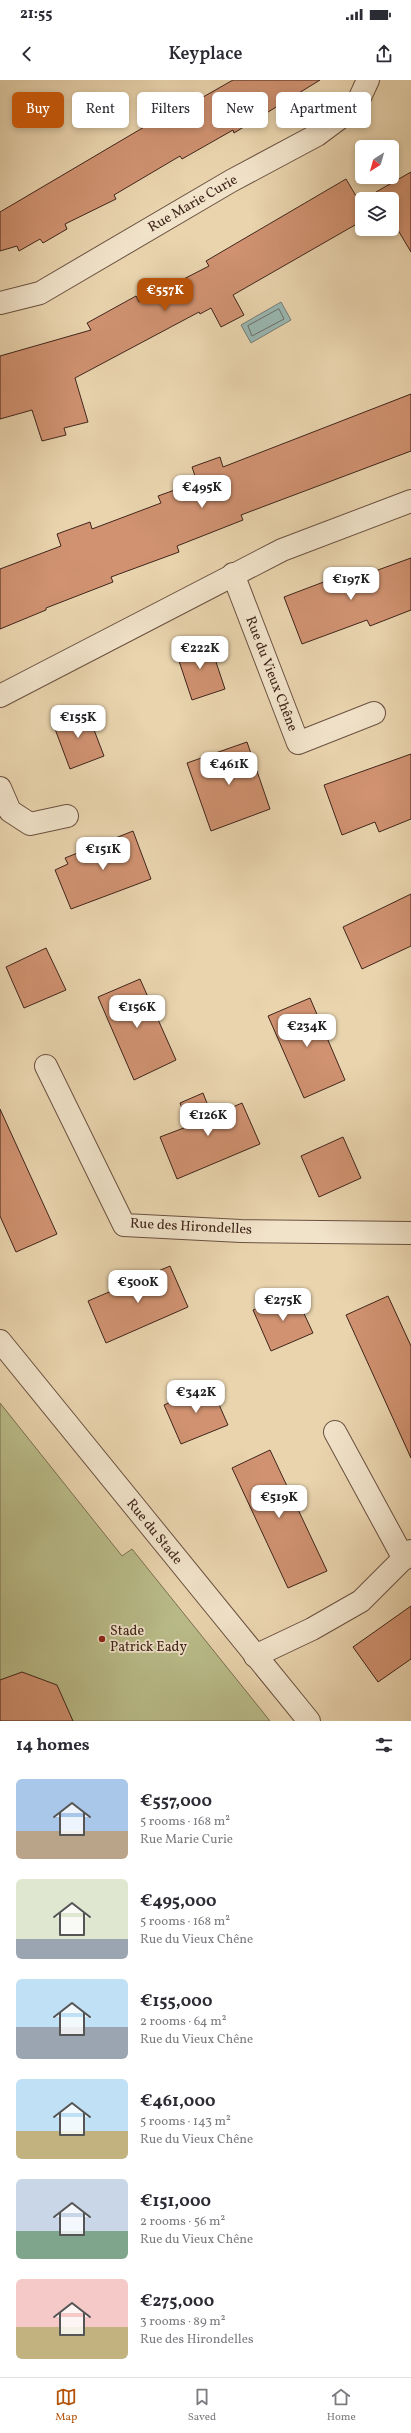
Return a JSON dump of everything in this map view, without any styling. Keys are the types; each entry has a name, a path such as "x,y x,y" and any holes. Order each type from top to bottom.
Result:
{"street":[{"name":"Rue Marie Curie","path":"0,303 40,293 230,181 317,135 356,106 368,80"},
{"path":"0,696 233,574 282,550 411,501"},
{"name":"Rue du Vieux Chêne","path":"233,574 298,743 374,713"},
{"path":"0,788 10,812 30,824 67,816"},
{"name":"Rue des Hirondelles","path":"46,1066 124,1225 241,1231 411,1233"},
{"name":"Rue du Stade","path":"0,1341 309,1721"},
{"path":"255,1656 312,1629 362,1600 407,1555 335,1432"}],"green space":[{"name":"Stade Patrick Eady","path":"0,1403 122,1556 132,1549 270,1721 0,1721"}],"water":[{"path":"281,302 291,320 251,343 241,325"}],"building":[{"path":"233,80 320,80 301,92 276,92 276,107 268,112 268,92 212,92 212,128 242,128 234,133 233,130 182,159 180,156 114,195 116,199 65,224 67,229 43,243 40,239 19,251 17,246 0,251 0,212 142,128 204,128 204,96"},
{"path":"411,172 411,252 399,232 399,192 376,192 390,184 399,184 399,179"},
{"path":"346,179 355,194 355,225 233,295 244,315 221,327 211,308 200,314 199,312 75,378 88,422 64,428 66,435 42,441 32,410 0,419 0,356 91,330 87,323 136,296 139,302 209,266 206,261"},
{"path":"411,394 411,451 241,515 243,520 177,546 179,552 111,577 113,582 46,608 46,610 0,629 0,569 61,546 57,534 90,522 92,529 161,503 158,496 197,482 192,467 220,457 223,467"},
{"path":"411,558 411,610 370,626 367,620 302,644 284,597 350,572 353,579"},
{"path":"209,641 225,689 192,700 176,652"},
{"path":"86,709 104,756 70,769 52,721"},
{"path":"247,742 270,809 211,831 187,763"},
{"path":"411,754 411,819 379,832 375,822 342,835 324,785"},
{"path":"133,831 151,879 71,909 55,870 68,864 65,858"},
{"path":"411,894 411,946 362,969 343,927"},
{"path":"46,948 66,990 24,1008 6,967"},
{"path":"140,979 176,1060 134,1080 98,997"},
{"path":"310,998 345,1080 304,1098 268,1016"},
{"path":"203,1093 212,1116 242,1103 260,1144 177,1179 160,1137 189,1126 180,1103"},
{"path":"0,1109 57,1234 16,1252 0,1216"},
{"path":"343,1137 361,1178 319,1197 301,1156"},
{"path":"170,1266 188,1307 106,1343 88,1301"},
{"path":"294,1292 313,1333 271,1351 253,1310"},
{"path":"388,1296 411,1346 411,1458 346,1315"},
{"path":"210,1384 228,1425 181,1444 164,1405"},
{"path":"270,1450 327,1571 288,1588 232,1468"},
{"path":"411,1606 411,1659 378,1682 353,1647"},
{"path":"22,1672 57,1685 73,1721 0,1721 0,1680"}],"place":[{"name":"Stade Patrick Eady","path":"102,1639"}]}
